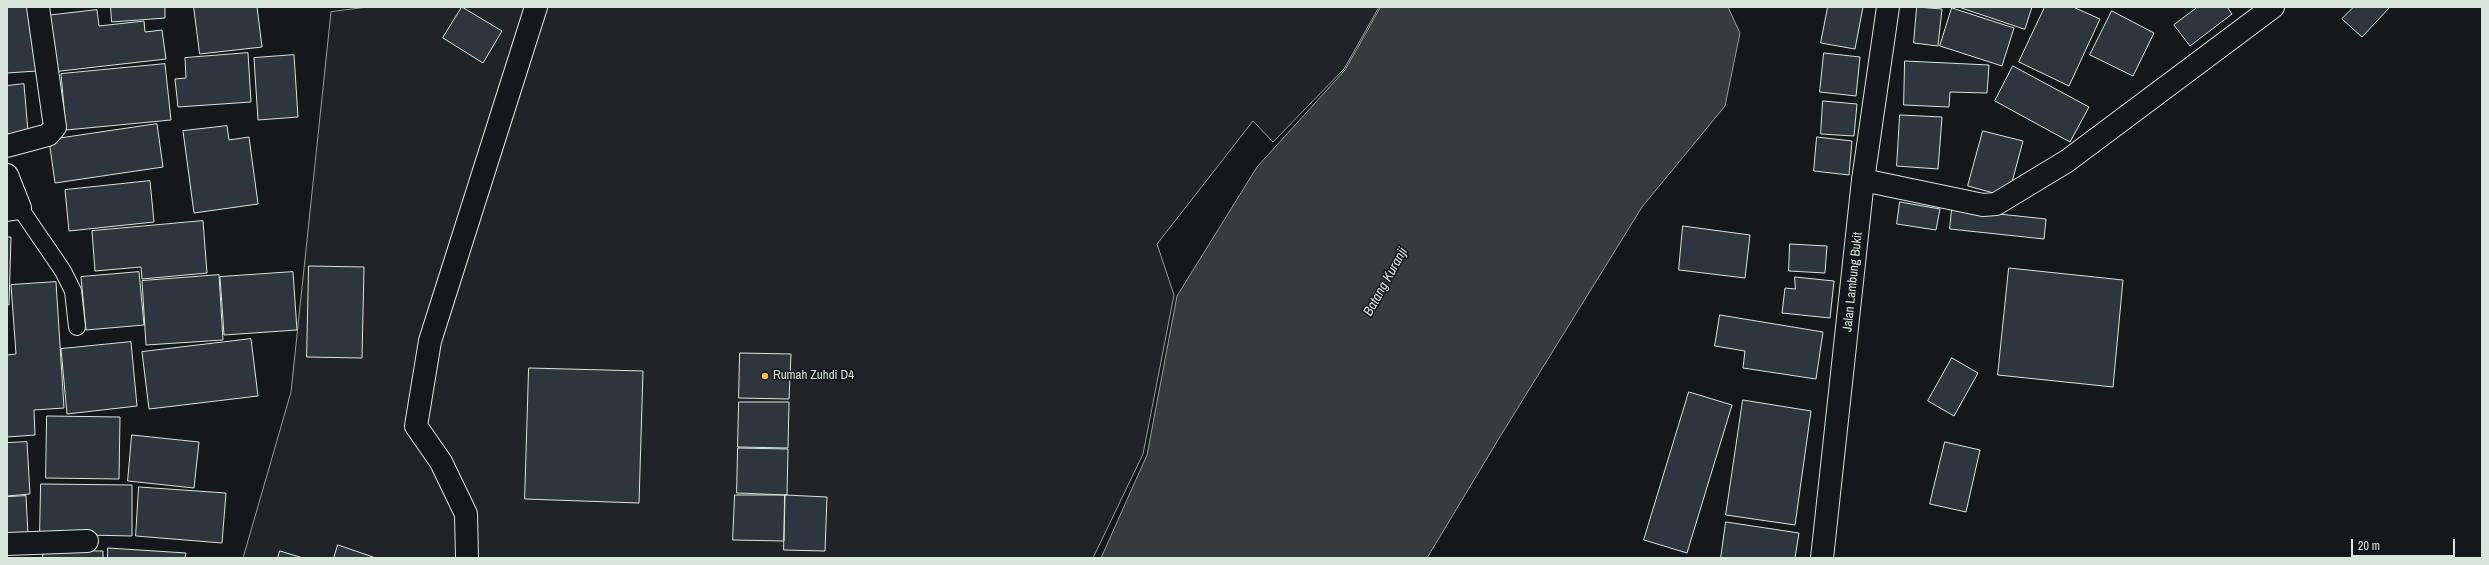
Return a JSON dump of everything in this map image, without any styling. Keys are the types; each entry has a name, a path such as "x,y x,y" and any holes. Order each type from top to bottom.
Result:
{"street":[{"path":"7,146 48,135 55,127 38,7"},
{"path":"467,558 466,514 441,462 416,426 430,341 536,7"},
{"name":"Jalan Lambung Bukit","path":"1822,558 1863,180 1888,7"},
{"path":"1863,180 1983,205 1996,204 2067,161 2158,90 2273,7"},
{"path":"7,176 14,209"},
{"path":"8,549 87,541"}],"lane":[{"path":"14,209 63,271 73,291 77,327"}],"shaded area":[{"path":"368,7 1379,7 1344,69 1273,142 1253,121 1157,244 1174,295 1143,454 1093,558 243,558 291,392 331,12"}],"water":[{"name":"Batang Kuranji","path":"1381,7 1728,7 1740,33 1725,106 1642,207 1427,558 1101,558 1147,455 1177,296 1257,167 1345,70"}],"building":[{"path":"7,7 32,7 37,71 7,73"},
{"path":"111,7 165,7 165,18 112,22"},
{"path":"194,7 257,7 262,47 200,54"},
{"path":"462,7 502,31 483,63 443,38"},
{"path":"1828,7 1863,7 1855,49 1821,43"},
{"path":"1917,7 1942,9 1938,46 1914,43"},
{"path":"1959,7 2032,7 2025,29"},
{"path":"2045,7 2073,7 2100,19 2069,86 2019,62"},
{"path":"2198,7 2227,7 2232,14 2190,46 2174,25"},
{"path":"2354,7 2390,7 2362,37 2342,19"},
{"path":"1952,8 2014,28 2002,66 1940,46"},
{"path":"97,10 99,26 144,21 145,32 162,30 166,59 52,72 45,16"},
{"path":"2112,11 2154,33 2133,76 2090,55"},
{"path":"248,53 251,102 178,107 175,79 186,78 185,58"},
{"path":"1824,53 1860,57 1856,96 1820,92"},
{"path":"294,55 298,117 258,120 254,58"},
{"path":"1905,61 1989,65 1987,93 1950,92 1949,107 1904,105"},
{"path":"165,64 171,120 66,130 61,74"},
{"path":"2013,66 2089,107 2070,142 1995,101"},
{"path":"24,84 28,132 7,134 7,86"},
{"path":"1823,101 1857,104 1854,136 1821,134"},
{"path":"1900,115 1942,117 1938,169 1897,166"},
{"path":"157,124 163,167 55,183 49,140"},
{"path":"227,126 229,140 249,137 258,204 194,213 183,131"},
{"path":"1983,131 2023,141 2008,197 1968,186"},
{"path":"1817,137 1852,141 1849,175 1814,171"},
{"path":"150,181 154,222 69,231 65,190"},
{"path":"1900,202 1940,209 1936,230 1897,224"},
{"path":"1952,209 2046,219 2044,239 1950,229"},
{"path":"203,221 207,273 142,279 141,267 95,271 92,231"},
{"path":"1683,226 1750,235 1745,278 1679,270"},
{"path":"7,237 11,237 9,305 7,305"},
{"path":"1790,244 1827,246 1825,273 1789,271"},
{"path":"309,266 364,267 362,358 307,357"},
{"path":"2009,268 2123,280 2113,387 1998,375"},
{"path":"139,272 144,325 86,330 81,277"},
{"path":"293,272 297,330 224,335 220,277"},
{"path":"219,275 223,340 146,345 142,281"},
{"path":"1795,277 1834,281 1830,318 1782,313 1785,288 1795,289"},
{"path":"56,282 64,408 34,410 35,435 7,437 7,355 16,354 11,285"},
{"path":"1720,315 1823,332 1816,379 1743,368 1745,351 1715,346"},
{"path":"251,339 258,396 149,409 142,352"},
{"path":"131,342 137,406 67,414 61,349"},
{"name":"Rumah Zuhdi D4","path":"740,353 791,354 789,399 739,398"},
{"path":"1952,358 1978,373 1954,416 1928,401"},
{"path":"529,368 643,371 639,503 525,499"},
{"path":"1689,392 1732,405 1687,553 1644,540"},
{"path":"1743,400 1811,411 1795,525 1726,515"},
{"path":"739,402 789,402 788,448 738,447"},
{"path":"47,416 120,417 119,479 46,478"},
{"path":"132,435 199,442 194,488 128,481"},
{"path":"27,442 30,494 7,496 7,443"},
{"path":"1945,442 1980,450 1966,512 1930,504"},
{"path":"738,448 788,449 787,495 737,493"},
{"path":"41,484 132,485 132,536 40,534"},
{"path":"139,487 226,493 222,543 136,536"},
{"path":"735,495 785,495 784,541 733,540"},
{"path":"785,495 827,497 825,551 784,550"},
{"path":"26,496 28,534 7,534 7,497"},
{"path":"1726,522 1799,533 1795,558 1721,558"},
{"path":"338,545 376,558 334,558"},
{"path":"108,548 186,553 185,558 108,558"},
{"path":"43,550 103,551 103,558 43,558"},
{"path":"280,551 303,558 278,558"}],"place":[{"name":"Rumah Zuhdi D4","path":"765,376"}]}
